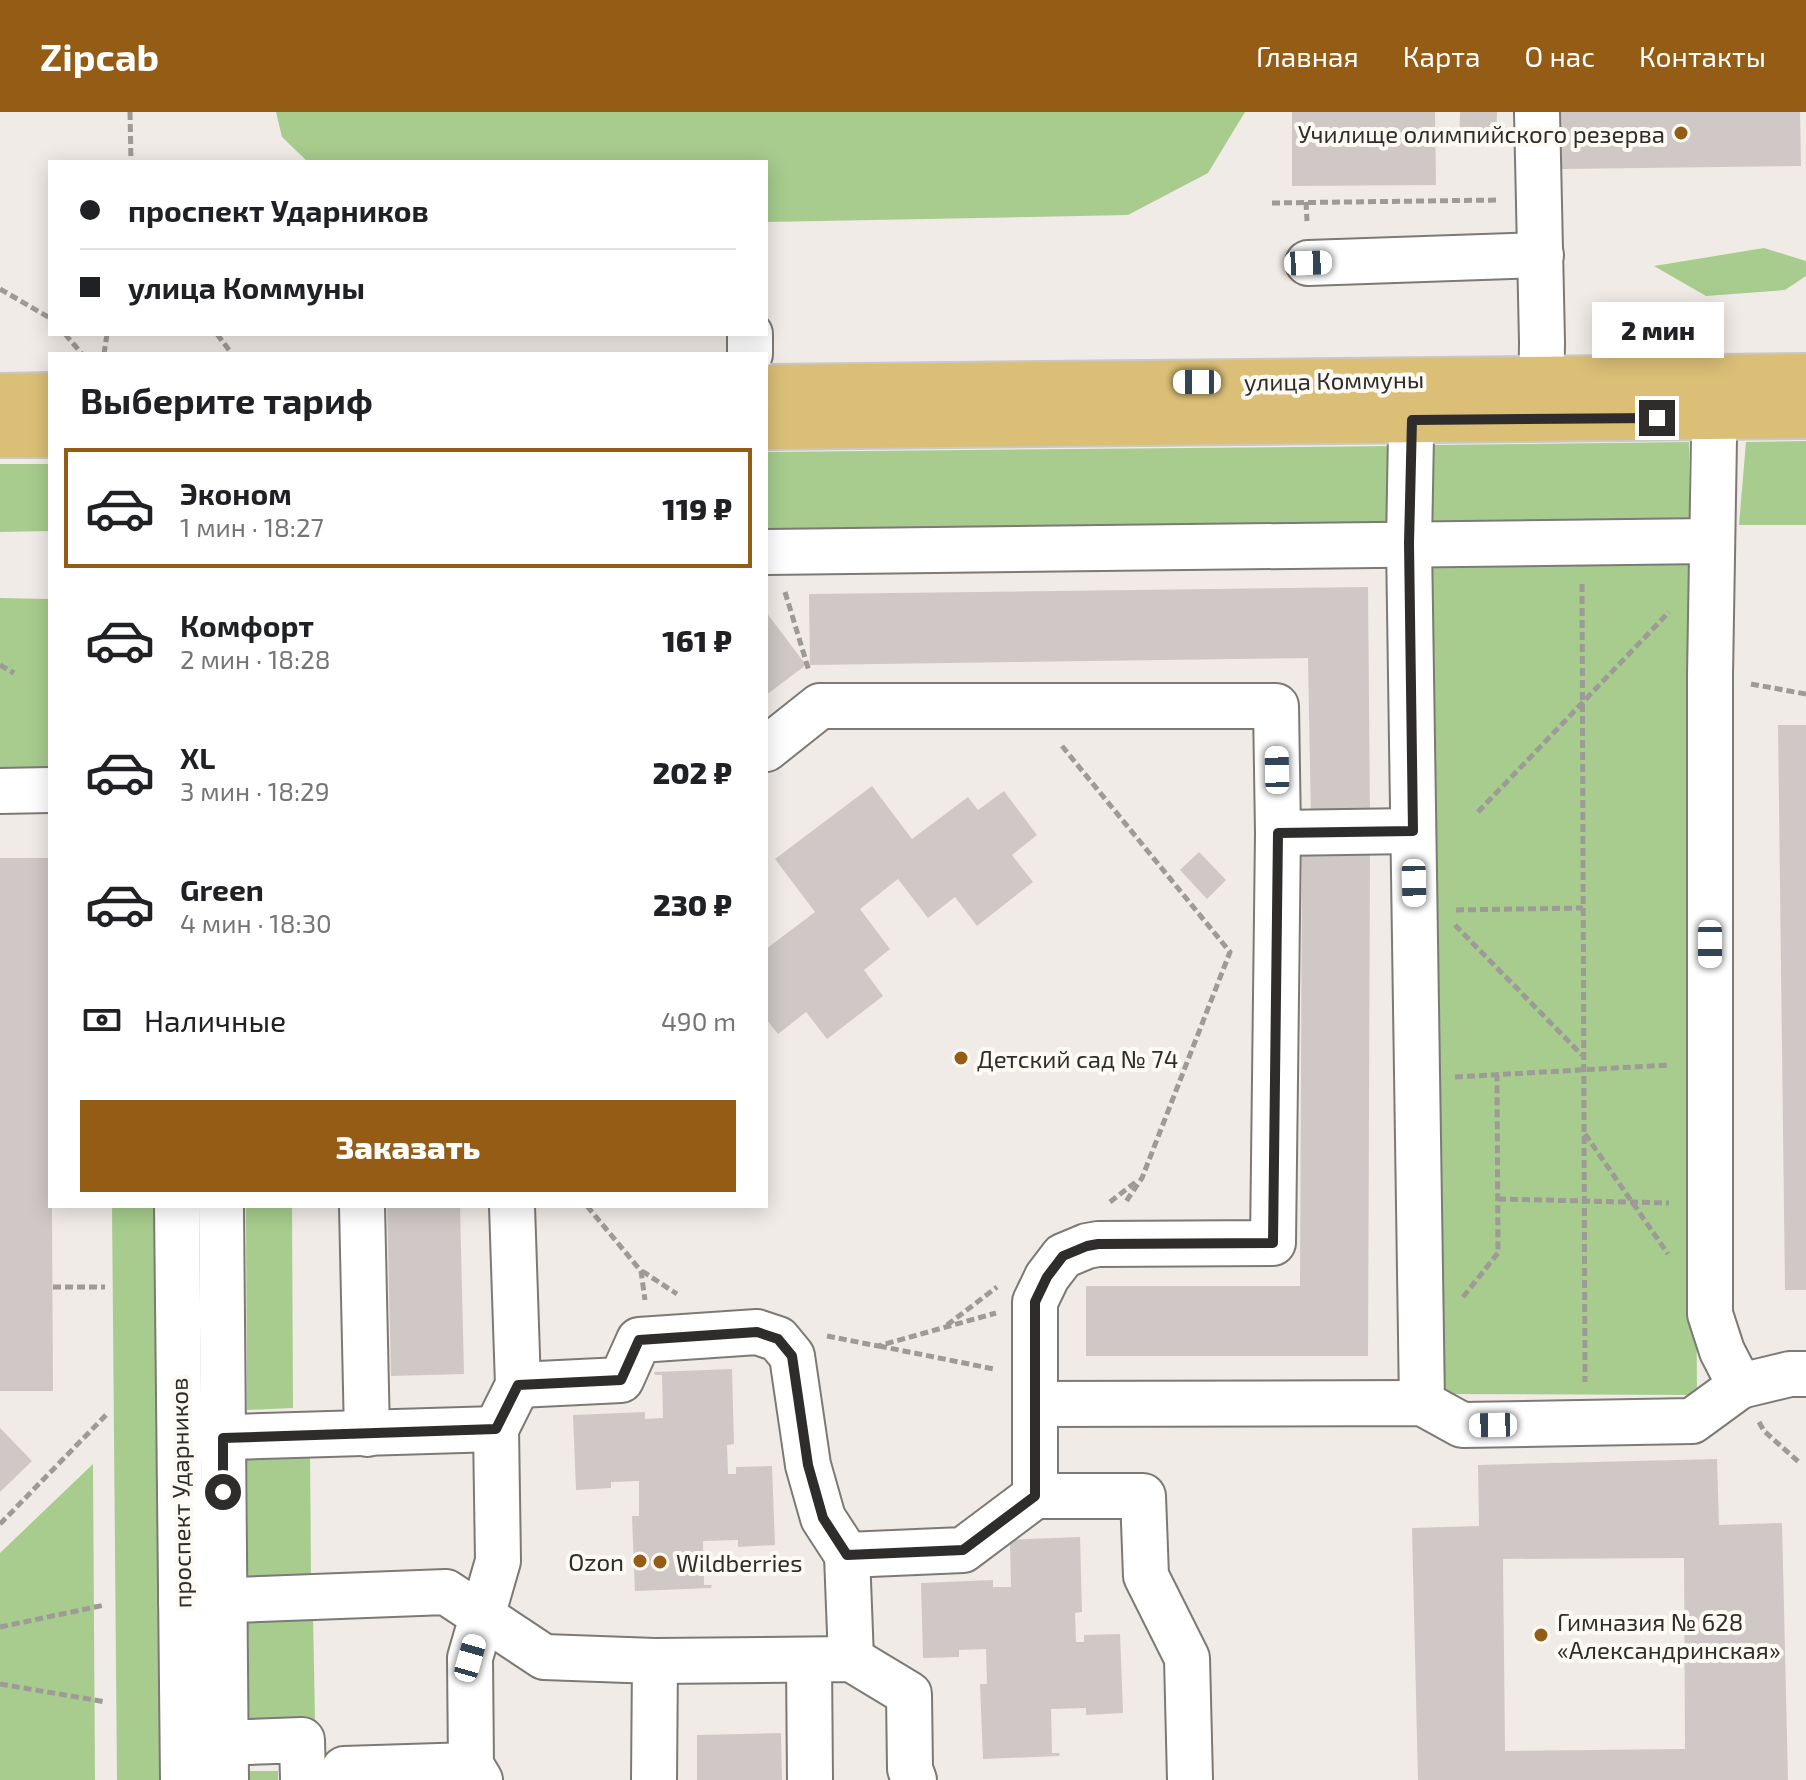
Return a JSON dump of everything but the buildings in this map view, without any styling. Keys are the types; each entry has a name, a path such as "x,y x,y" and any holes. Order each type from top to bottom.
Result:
{"main road":[{"name":"улица Коммуны","path":"768,387 1412,400 1540,399 1715,397 1806,376"},
{"path":"0,396 48,395"},
{"name":"улица Коммуны","path":"1715,397 1806,416"},
{"name":"улица Коммуны","path":"768,427 1412,400"},
{"path":"0,435 48,435"}],"street":[{"path":"1537,112 1541,255 1540,399"},
{"path":"1308,263 1541,255"},
{"path":"1715,397 1710,676 1710,1314 1722,1351 1740,1386"},
{"path":"1412,400 1409,543 1413,831 1428,910 1422,1403"},
{"path":"769,552 1582,543 1711,555"},
{"path":"768,747 820,706 1276,706 1278,833 1273,1243 1098,1244 1063,1256 1047,1277 1035,1302 1035,1496"},
{"path":"0,791 48,790"},
{"path":"1278,833 1413,831"},
{"name":"проспект Ударников","path":"177,1208 183,1762"},
{"name":"проспект Ударников","path":"221,1208 226,1761"},
{"path":"362,1208 367,1434"},
{"path":"183,1762 226,1761 302,1740 323,1775 476,1772 470,1658 498,1561 496,1429 518,1385 512,1208"},
{"path":"518,1385 621,1380 639,1340 757,1332 778,1339 792,1356 808,1465 823,1518 847,1555 810,1780"},
{"path":"1036,1391 1422,1403 1462,1425 1692,1421 1740,1386 1790,1374 1806,1374"},
{"path":"180,1438 496,1429"},
{"path":"847,1555 963,1550 1035,1496 1143,1496 1146,1576 1187,1658 1190,1780"},
{"path":"181,1602 446,1592 544,1657 655,1661 830,1660 909,1694 910,1769 914,1780"},
{"path":"654,1780 655,1661"}],"path":[{"path":"130,112 131,160"},
{"path":"1272,203 1539,199"},
{"path":"0,289 48,317"},
{"path":"67,336 80,352"},
{"path":"1582,543 1585,1423"},
{"path":"769,552 820,706"},
{"path":"1478,812 1582,703 1711,555"},
{"path":"0,665 14,673"},
{"path":"1710,676 1806,694"},
{"path":"1030,707 1230,952 1142,1178 1098,1244"},
{"path":"1428,910 1583,908"},
{"path":"1428,910 1583,1056"},
{"path":"1448,1077 1710,1063"},
{"path":"1459,1301 1498,1253 1497,1075"},
{"path":"1584,1133 1675,1264"},
{"path":"1498,1199 1710,1204"},
{"path":"589,1208 641,1271 646,1309 639,1340"},
{"path":"53,1287 105,1287"},
{"path":"878,1346 1035,1302"},
{"path":"778,1339 796,1331 878,1346 1036,1391"},
{"path":"1740,1386 1764,1431 1801,1464"},
{"path":"0,1524 106,1415"},
{"path":"0,1627 105,1605"},
{"path":"0,1684 106,1702"}],"green space":[{"path":"276,112 1245,112 1208,173 1128,215 768,222 768,160 306,160 282,137"},
{"path":"1764,248 1806,261 1806,276 1785,290 1706,296 1654,266"},
{"path":"1806,441 1806,525 1739,525 1746,442"},
{"path":"1689,442 1689,527 1432,530 1430,445"},
{"path":"1397,446 1396,528 798,539 768,528 768,452"},
{"path":"0,464 48,464 48,531 0,532"},
{"path":"1692,555 1697,1395 1442,1394 1428,556"},
{"path":"0,598 48,599 48,780 0,782"},
{"path":"112,1208 163,1208 168,1780 117,1780"},
{"path":"246,1208 292,1208 293,1408 247,1410"},
{"path":"247,1450 310,1450 311,1578 248,1579"},
{"path":"93,1464 95,1780 0,1780 0,1553"},
{"path":"313,1614 315,1721 249,1718 248,1617"},
{"path":"249,1771 278,1771 278,1780 249,1780"}],"place":[{"name":"Училище олимпийского резерва","path":"1681,133"},
{"name":"Детский сад № 74","path":"961,1058"},
{"name":"Ozon","path":"640,1561"},
{"name":"Wildberries","path":"660,1562"},
{"name":"Гимназия № 628 «Александринская»","path":"1541,1635"}],"route":[{"path":"223,1492 223,1438 496,1429 518,1385 621,1380 639,1340 757,1332 778,1339 792,1356 808,1465 823,1518 847,1555 963,1550 1035,1496 1035,1302 1047,1277 1063,1256 1098,1244 1273,1243 1278,833 1413,831 1409,543 1412,420 1657,418"}]}
